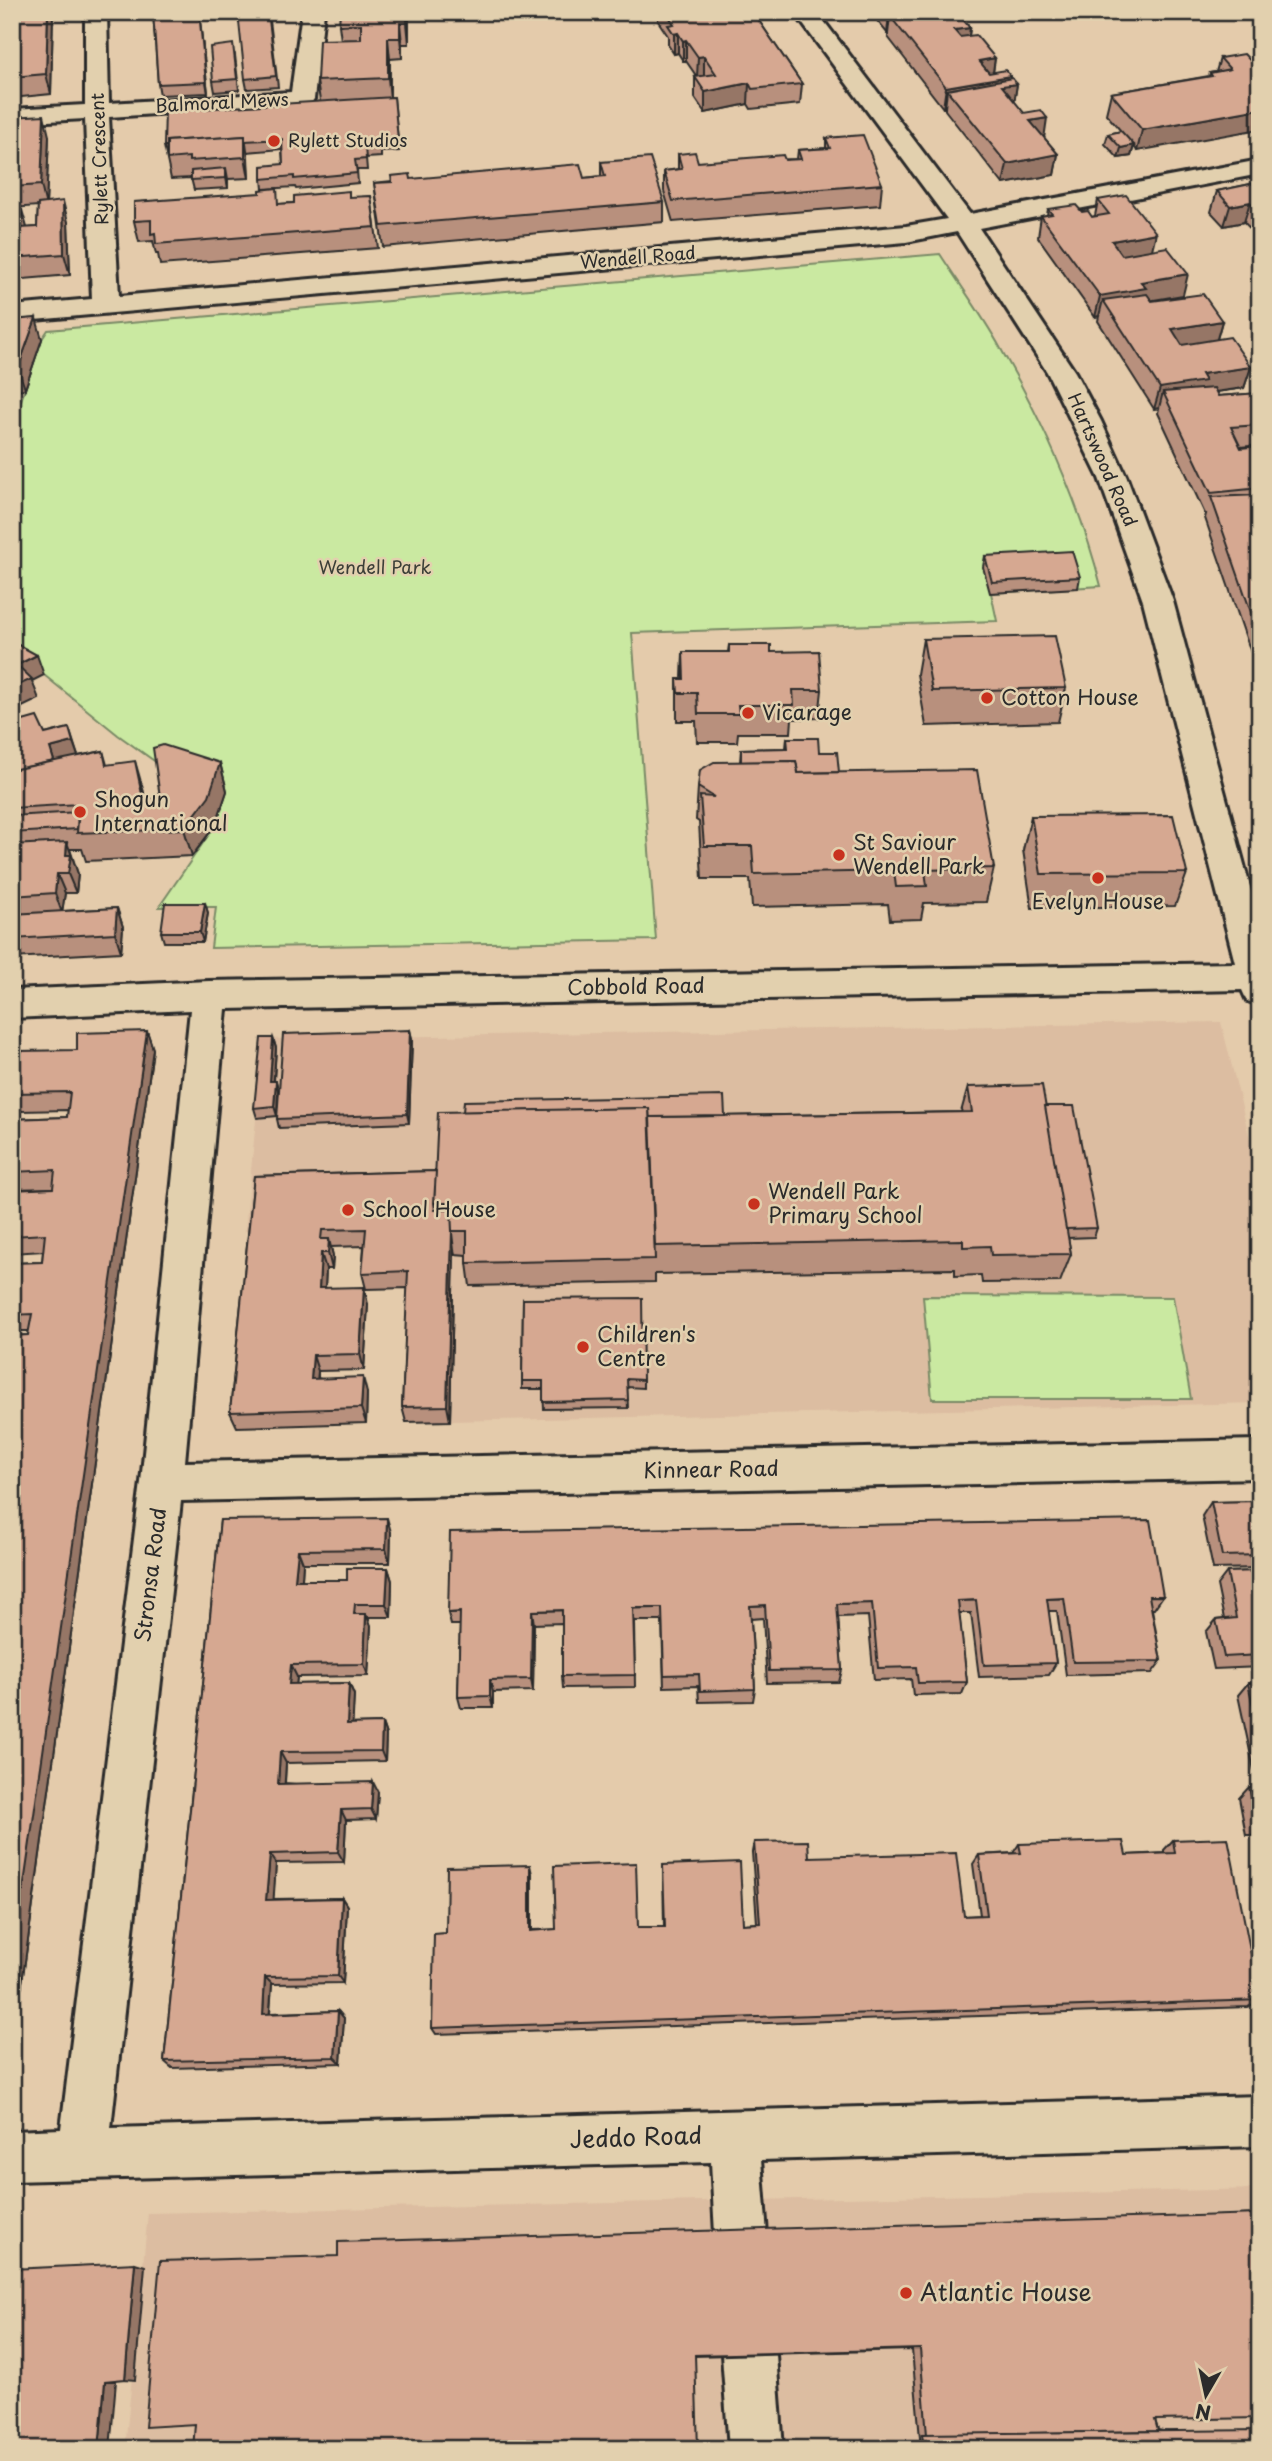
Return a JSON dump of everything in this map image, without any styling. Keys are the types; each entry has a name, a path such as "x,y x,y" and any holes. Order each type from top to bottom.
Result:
{"street":[{"name":"Rylett Crescent","path":"96,12 97,109 106,306"},
{"name":"Balmoral Mews","path":"97,109 302,99 313,12"},
{"name":"Hartswood Road","path":"805,12 964,224 1061,372 1113,478 1158,601 1258,981"},
{"path":"12,116 97,109"},
{"name":"Wendell Road","path":"12,314 906,234 1260,167"},
{"name":"Cobbold Road","path":"12,1004 209,995 1258,981"},
{"name":"Stronsa Road","path":"83,2154 162,1482 209,995"},
{"name":"Kinnear Road","path":"162,1482 1260,1459"},
{"name":"Jeddo Road","path":"12,2156 1260,2121"},
{"path":"734,2135 741,2234"},
{"path":"749,2355 756,2449"}],"shaded area":[{"name":"Wendell Park Primary School","path":"1221,1022 1260,1180 1260,1403 450,1421 455,1227 245,1231 264,1039"},
{"path":"1260,2189 1260,2449 125,2449 148,2213"}],"green space":[{"name":"Wendell Park","path":"940,254 994,337 1046,434 1071,494 1101,586 991,593 997,621 632,633 656,940 211,948 216,907 159,907 216,824 171,773 118,735 44,675 12,658 12,427 42,339 48,330"},
{"path":"923,1296 1173,1297 1191,1399 932,1399"}],"building":[{"path":"12,12 48,12 46,74 12,77"},
{"path":"153,12 199,12 206,82 158,84"},
{"path":"238,12 268,12 276,76 245,79"},
{"path":"340,12 407,12 407,23 400,23 400,38 388,38 388,78 317,81 319,40 361,39 361,24 339,25"},
{"path":"666,12 753,12 802,84 752,89 749,83 705,92 695,77 716,74 704,56 698,57 686,40 683,41 678,33 674,34 668,25 674,24"},
{"path":"914,12 957,12 970,28 954,30 960,37 976,35 995,58 979,61 989,73 1006,70 1010,76 946,87 890,16"},
{"path":"233,44 237,79 213,81 210,47"},
{"path":"1244,54 1260,71 1260,109 1142,130 1111,93 1212,76 1210,73 1230,69 1220,58"},
{"path":"1012,78 1017,84 1002,86 1024,113 1041,110 1047,118 1030,121 1058,154 1007,164 947,90"},
{"name":"Rylett Studios","path":"394,97 398,140 379,141 380,147 365,147 366,159 355,160 357,173 262,179 262,166 283,164 282,139 245,141 245,136 167,141 167,146 164,146 165,111"},
{"path":"44,115 41,185 12,187 12,117"},
{"path":"1121,131 1134,145 1121,148 1108,134"},
{"path":"863,135 882,184 673,201 664,171 682,169 678,154 695,152 698,162 783,155 785,160 801,159 798,150 830,148 826,138"},
{"path":"245,136 245,157 189,161 189,157 167,159 167,141"},
{"path":"650,158 664,202 381,226 374,183 392,182 391,176 410,174 411,179 580,164 584,178 605,176 601,162"},
{"path":"226,168 226,178 191,180 191,171"},
{"path":"1260,182 1260,212 1250,202 1230,206 1217,191"},
{"path":"277,188 278,204 294,203 294,196 349,191 349,197 371,196 375,227 156,244 155,233 151,234 151,220 134,221 134,202 260,193 260,190"},
{"path":"1126,195 1156,233 1112,241 1122,255 1167,247 1188,274 1141,282 1146,288 1100,296 1041,216 1052,214 1048,209 1076,205 1082,212 1088,211 1092,217 1109,214 1098,200"},
{"path":"63,201 64,254 12,258 12,211 22,210 21,228 37,227 38,204"},
{"path":"1147,294 1152,301 1203,294 1222,321 1172,329 1182,345 1230,337 1251,367 1201,374 1205,381 1160,388 1103,300"},
{"path":"36,318 18,368 12,368 12,320"},
{"path":"1214,388 1218,396 1260,393 1260,425 1231,427 1241,448 1260,446 1260,488 1211,493 1163,392"},
{"path":"1260,495 1260,638 1211,497"},
{"path":"1072,551 1080,577 992,582 985,556"},
{"path":"1055,636 1066,688 932,691 923,639"},
{"path":"12,643 37,655 17,665 32,679 12,688"},
{"path":"729,645 771,645 771,652 819,651 822,690 793,690 794,705 738,705 739,714 698,714 697,693 678,693 677,679 684,679 683,652 729,652"},
{"path":"37,717 45,734 69,728 73,742 50,748 54,761 12,770 12,724"},
{"path":"787,738 818,738 819,752 837,752 839,772 798,773 796,761 741,762 741,749 788,748"},
{"path":"163,745 220,763 209,796 184,829 77,833 79,804 12,808 12,770 103,751 106,765 135,761 143,799 160,797 153,748"},
{"name":"St Saviour Wendell Park","path":"796,761 798,773 977,770 994,868 925,870 927,886 896,887 894,871 754,874 752,846 704,846 700,796 714,797 698,787 700,770 714,762"},
{"path":"78,812 77,829 12,833 12,816"},
{"path":"1173,815 1187,873 1041,874 1031,816"},
{"path":"67,842 66,855 71,855 68,874 57,874 55,893 12,896 12,845"},
{"path":"165,903 205,903 200,932 161,932"},
{"path":"117,908 115,933 12,939 12,914"},
{"path":"410,1030 407,1114 277,1119 283,1034"},
{"path":"147,1031 23,1891 12,1888 12,1336 28,1335 32,1314 12,1315 12,1263 42,1262 45,1234 12,1236 12,1190 53,1188 55,1170 12,1172 12,1119 67,1117 70,1092 13,1093 19,1051 77,1050 77,1033"},
{"path":"261,1038 273,1038 270,1081 276,1081 274,1106 254,1108"},
{"path":"1042,1085 1071,1254 991,1255 990,1246 963,1247 963,1240 655,1246 650,1117 972,1112 968,1087"},
{"path":"724,1096 725,1116 650,1117 650,1126 649,1108 463,1112 464,1101"},
{"path":"1045,1106 1074,1106 1097,1228 1066,1229"},
{"path":"649,1108 655,1259 467,1263 467,1231 451,1231 451,1203 434,1203 438,1112"},
{"path":"436,1171 435,1210 451,1210 452,1231 447,1406 402,1407 408,1271 362,1273 366,1229 322,1230 321,1239 329,1239 328,1253 321,1253 319,1288 364,1287 360,1354 313,1355 311,1379 363,1377 361,1408 230,1412 254,1176"},
{"name":"Children's Centre","path":"642,1298 643,1380 627,1379 628,1400 543,1402 543,1381 522,1381 523,1299"},
{"path":"1260,1501 1260,1555 1222,1556 1211,1502"},
{"path":"387,1518 386,1549 298,1550 295,1580 347,1580 347,1568 388,1568 386,1604 355,1604 354,1614 366,1614 364,1664 291,1665 289,1684 349,1683 347,1724 382,1723 381,1751 280,1752 278,1784 373,1782 371,1809 341,1810 338,1852 270,1854 266,1900 342,1898 338,1976 265,1977 263,2014 338,2011 335,2057 164,2061 220,1520"},
{"path":"1150,1520 1163,1596 1149,1596 1161,1661 1073,1662 1064,1598 1047,1599 1056,1663 984,1665 976,1600 958,1601 967,1682 918,1683 916,1667 878,1668 872,1603 837,1604 842,1670 769,1671 765,1605 750,1606 755,1689 700,1691 699,1674 664,1675 662,1608 633,1608 635,1675 562,1676 562,1610 532,1611 531,1679 490,1680 490,1696 458,1697 460,1612 448,1613 450,1532"},
{"path":"1260,1571 1260,1655 1224,1657 1216,1620 1236,1618 1227,1572"},
{"path":"1248,1683 1260,1683 1260,1739"},
{"path":"1249,1787 1260,1787 1260,1825 1257,1825"},
{"path":"1228,1838 1260,2000 432,2028 434,1934 446,1933 447,1867 530,1865 530,1931 556,1929 554,1866 636,1863 638,1927 665,1927 663,1865 740,1862 743,1924 760,1923 754,1842 808,1841 809,1857 956,1853 964,1916 987,1915 979,1855 1021,1853 1019,1844 1123,1841 1126,1855 1175,1853 1173,1840"},
{"path":"12,1888 18,1888 12,1930"},
{"path":"1260,2214 1260,2418 1155,2420 1158,2431 927,2435 920,2349 695,2355 698,2449 193,2449 195,2424 145,2427 160,2261 338,2256 338,2242"},
{"path":"135,2263 125,2379 105,2381 99,2449 12,2449 12,2269"},
{"path":"1260,2430 1260,2449 924,2449 922,2434"}],"place":[{"name":"Rylett Studios","path":"274,141"},
{"name":"Cotton House","path":"987,698"},
{"name":"Vicarage","path":"748,713"},
{"name":"Shogun International","path":"80,812"},
{"name":"St Saviour Wendell Park","path":"839,855"},
{"name":"Evelyn House","path":"1098,878"},
{"name":"Wendell Park Primary School","path":"754,1204"},
{"name":"School House","path":"348,1210"},
{"name":"Children's Centre","path":"583,1347"},
{"name":"Atlantic House","path":"906,2293"}]}
